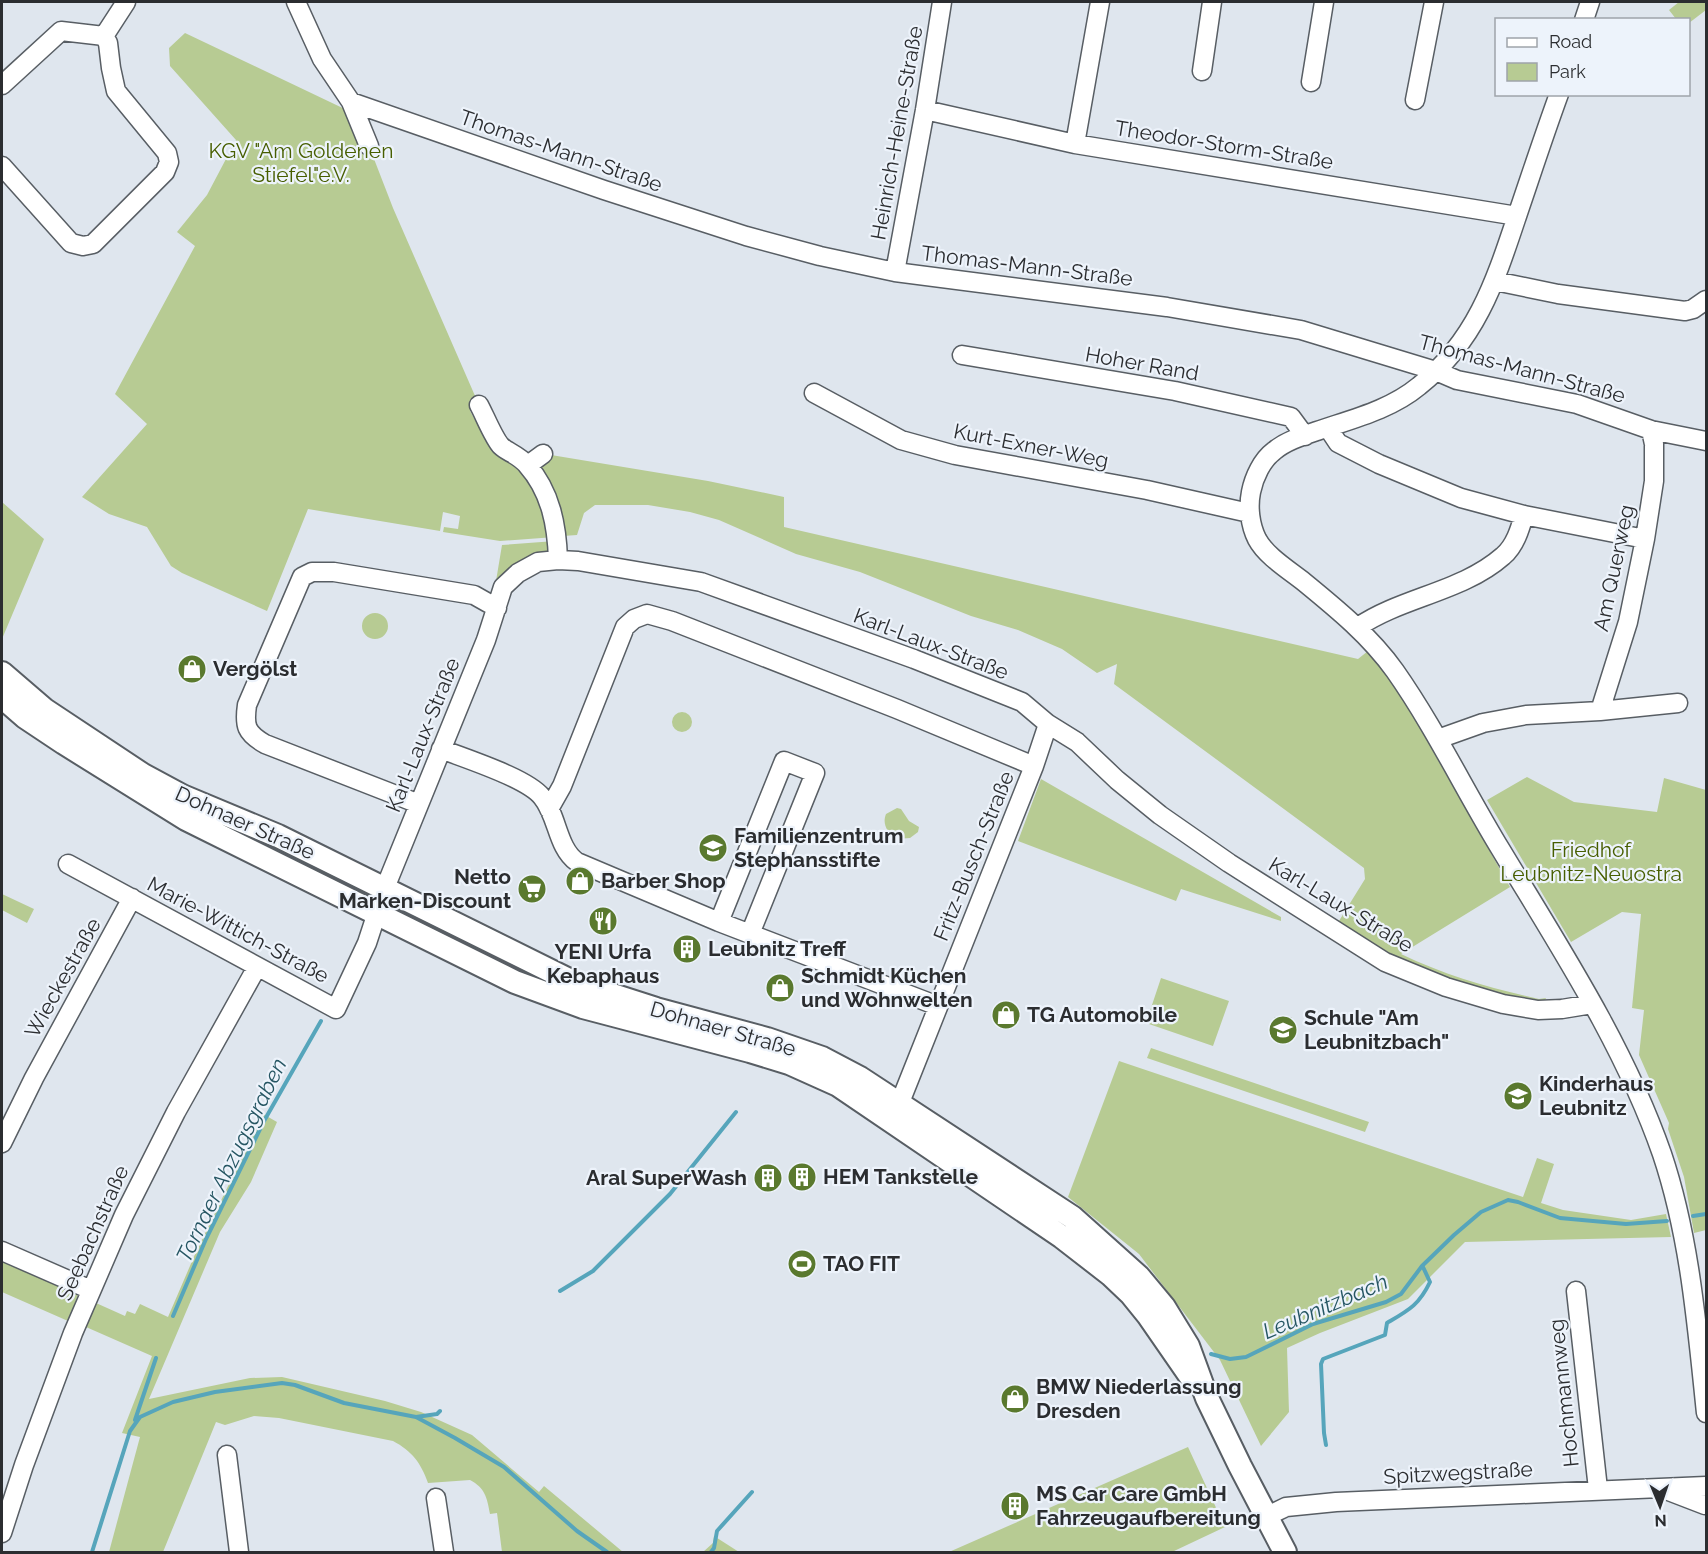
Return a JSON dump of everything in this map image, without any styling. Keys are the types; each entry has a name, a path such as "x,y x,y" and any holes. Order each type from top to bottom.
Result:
{"main road":[{"name":"Dohnaer Straße","path":"2,673 45,710 143,775 182,796 278,837 384,888 424,910 575,983 656,1009 767,1039 822,1058 860,1078 1072,1217 1139,1277 1164,1307 1188,1346 1207,1398 1285,1552"},
{"name":"Dohnaer Straße","path":"2,697 25,717 186,819 447,949 547,995 760,1054 789,1063 838,1085 1062,1237 1111,1275 1148,1315 1207,1398"}],"street":[{"path":"104,36 126,2"},
{"path":"296,2 322,59 351,102 369,146"},
{"name":"Heinrich-Heine-Straße","path":"895,272 926,110 942,2"},
{"path":"1075,144 1100,2"},
{"path":"1202,71 1212,2"},
{"path":"1311,82 1324,2"},
{"path":"1415,99 1434,2"},
{"path":"1585,18 1590,2"},
{"path":"2,85 61,31 104,36"},
{"path":"2,166 71,243 83,246 93,244 165,172 169,162 167,153 116,91 108,43 104,36"},
{"path":"1557,96 1495,281 1477,317 1458,347 1436,371 1400,399 1371,414 1285,443 1270,453 1256,475 1249,513 1258,540 1275,559 1358,627 1393,668 1438,739 1629,1071 1662,1154 1682,1230 1707,1413"},
{"name":"Thomas-Mann-Straße","path":"351,102 604,190 747,236 820,256 895,272 1167,307 1301,330 1436,371 1457,380 1577,404 1651,430 1707,441"},
{"name":"Theodor-Storm-Straße","path":"926,110 1075,144 1517,216"},
{"path":"1495,281 1558,294 1685,311 1707,300"},
{"name":"Hoher Rand","path":"962,355 1175,391 1291,417 1305,436"},
{"name":"Kurt-Exner-Weg","path":"814,393 901,440 955,455 1147,490 1249,513"},
{"path":"479,405 501,446 516,454 528,465 542,487 554,514 558,560"},
{"path":"1328,428 1338,443 1379,464 1461,498 1524,515 1645,539"},
{"name":"Am Querweg","path":"1600,711 1628,622 1645,539 1654,480 1654,444 1651,430"},
{"path":"528,465 543,454"},
{"path":"1358,627 1374,616 1474,576 1505,555 1519,533 1524,515"},
{"name":"Karl-Laux-Straße","path":"384,888 486,640 504,587 518,573 538,562 558,560 596,564 701,582 1022,702 1048,724 1077,742 1117,780 1183,832 1385,962 1446,987 1503,1004 1538,1010 1592,1004"},
{"path":"419,804 265,744 251,736 246,727 248,705 302,577 312,572 334,572 474,595 497,608"},
{"path":"549,809 562,786 625,627 634,619 647,614 753,651 1034,766"},
{"path":"1438,739 1483,723 1526,715 1600,711 1677,703"},
{"name":"Fritz-Busch-Straße","path":"899,1105 1034,766 1048,724"},
{"path":"441,749 531,785 543,798 568,854 577,862 719,922 938,1006"},
{"path":"719,922 784,761 815,773 750,934"},
{"name":"Marie-Wittich-Straße","path":"68,864 336,1009 367,943 384,888"},
{"name":"Wieckestraße","path":"2,1143 34,1078 132,898"},
{"name":"Seebachstraße","path":"2,1533 24,1465 91,1290 135,1192 176,1112 257,966"},
{"path":"2,1251 91,1290"},
{"name":"Hochmannweg","path":"1576,1291 1598,1490"},
{"path":"227,1455 239,1552"},
{"name":"Spitzwegstraße","path":"1265,1516 1286,1507 1336,1502 1656,1487 1706,1496"},
{"path":"436,1498 444,1552"}],"green space":[{"path":"1679,2 1706,2 1706,10 1690,22 1690,18 1675,18 1669,10"},
{"name":"KGV \"Am Goldenen Stiefel\"e.V.","path":"185,33 351,112 369,146 393,208 479,405 470,411 493,452 526,472 555,537 500,541 443,532 444,527 458,529 460,516 443,512 440,531 308,509 267,611 182,573 171,566 147,527 109,514 82,497 147,424 115,394 195,246 177,232 207,195 236,140 170,66 169,48"},
{"path":"545,454 708,481 784,497 784,527 1358,659 1368,651 1399,691 1510,887 1401,954 1469,981 1539,999 1546,998 1543,1005 1446,987 1334,929 1365,879 1364,868 1114,684 1117,664 1097,673 1062,649 1018,630 971,616 860,572 796,554 719,520 690,512 648,505 595,505 584,513 577,535 563,536 538,472"},
{"path":"2,502 44,539 2,639"},
{"path":"555,541 555,551 537,554 523,560 499,582 496,581 502,545"},
{"path":"375,613 384,617 388,626 384,635 375,639 366,635 362,626 366,617"},
{"path":"678,712 686,712 692,718 692,726 686,732 678,732 672,726 672,718"},
{"name":"Friedhof Leubnitz-Neuostra","path":"1527,777 1574,802 1657,812 1664,778 1706,790 1706,1230 1694,1233 1684,1177 1668,1129 1669,1123 1639,1055 1644,1010 1632,1008 1641,914 1622,912 1571,942 1487,800"},
{"path":"1041,779 1281,917 1281,921 1181,889 1176,901 1018,841"},
{"path":"897,808 901,809 909,821 919,827 918,832 910,838 896,839 886,828 886,814"},
{"path":"2,894 34,909 27,923 2,910"},
{"path":"1161,978 1229,1001 1213,1046 1146,1023"},
{"path":"1151,1048 1369,1122 1365,1132 1147,1058"},
{"path":"1119,1061 1523,1197 1537,1158 1554,1164 1541,1203 1563,1210 1631,1220 1666,1214 1671,1237 1465,1242 1408,1299 1287,1348 1289,1412 1261,1446 1220,1360 1139,1254 1068,1197"},
{"path":"263,1114 277,1122 251,1182 220,1232 149,1399 250,1378 282,1377 385,1401 421,1412 472,1435 539,1492 544,1486 623,1552 502,1552 497,1513 490,1514 485,1494 470,1480 428,1483 415,1458 393,1441 279,1418 254,1416 225,1425 216,1422 163,1552 109,1552 140,1437 122,1433 152,1356 86,1327 96,1303 125,1316 127,1311 135,1314 140,1304 168,1317 196,1252"},
{"path":"2,1259 79,1292 68,1321 2,1292"},
{"path":"1188,1447 1225,1527 1172,1552 949,1552"},
{"path":"714,1536 739,1552 703,1552 713,1543"}],"waterway":[{"name":"Tornaer Abzugsgraben","path":"173,1316 206,1239 264,1121 321,1021"},
{"path":"560,1291 593,1271 670,1194 736,1112"},
{"name":"Leubnitzbach","path":"1211,1354 1230,1359 1246,1357 1313,1324 1386,1302 1401,1294 1422,1266 1481,1212 1508,1200 1560,1218 1626,1224 1667,1221"},
{"name":"Leubnitzbach","path":"1693,1216 1706,1214"},
{"path":"1326,1445 1321,1364 1323,1359 1385,1335 1387,1323 1413,1306 1426,1290 1430,1282 1423,1267"},
{"name":"Tornaer Abzugsgraben","path":"135,1420 156,1358"},
{"path":"92,1552 130,1431 140,1417 173,1402 215,1392 282,1383 295,1385 344,1403 416,1417 504,1467 577,1531 607,1552"},
{"path":"416,1417 437,1414 440,1411"},
{"path":"711,1552 717,1531 752,1492"}],"place":[{"name":"Vergölst","path":"192,669"},
{"name":"Familienzentrum Stephansstifte","path":"713,848"},
{"name":"Barber Shop","path":"580,881"},
{"name":"Netto Marken-Discount","path":"532,889"},
{"name":"YENI Urfa Kebaphaus","path":"603,921"},
{"name":"Leubnitz Treff","path":"687,949"},
{"name":"Schmidt Küchen und Wohnwelten","path":"780,988"},
{"name":"TG Automobile","path":"1006,1015"},
{"name":"Schule \"Am Leubnitzbach\"","path":"1283,1030"},
{"name":"Kinderhaus Leubnitz","path":"1518,1096"},
{"name":"HEM Tankstelle","path":"802,1177"},
{"name":"Aral SuperWash","path":"768,1178"},
{"name":"TAO FIT","path":"802,1264"},
{"name":"BMW Niederlassung Dresden","path":"1015,1399"},
{"name":"MS Car Care GmbH Fahrzeugaufbereitung","path":"1015,1506"}]}
